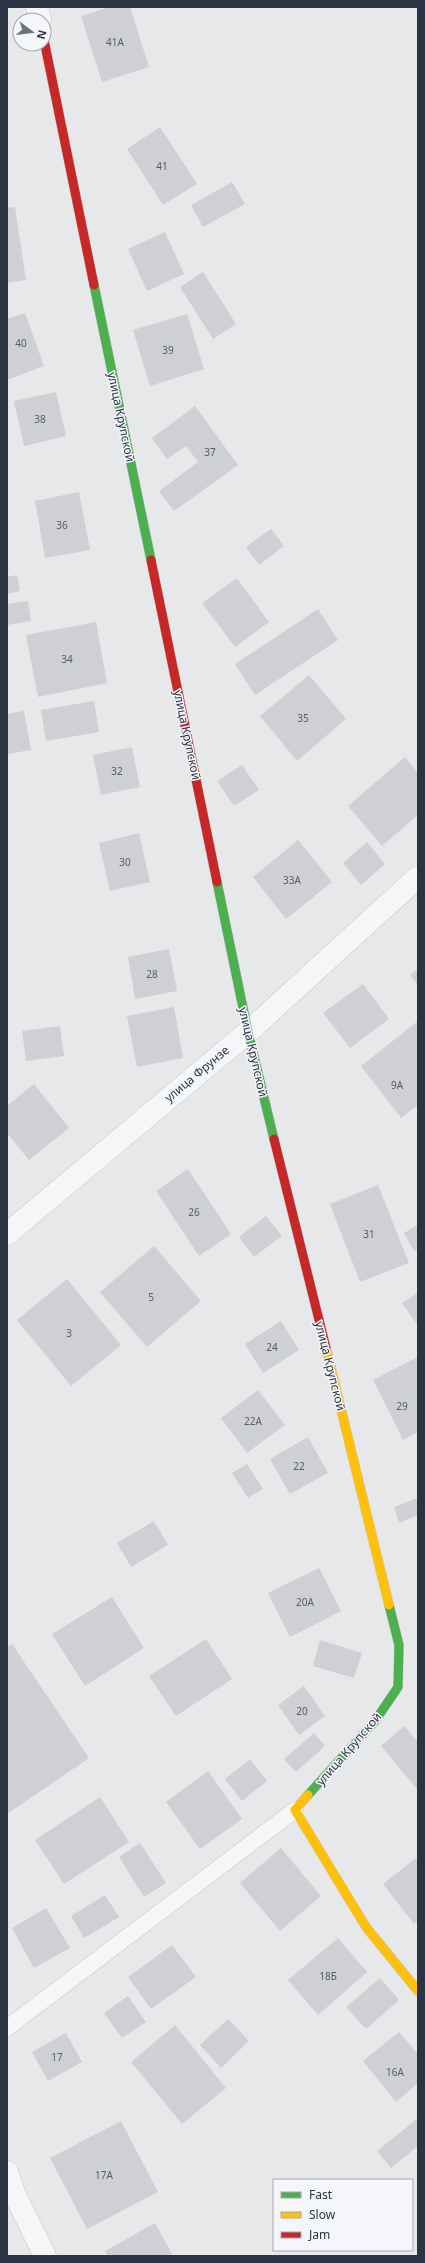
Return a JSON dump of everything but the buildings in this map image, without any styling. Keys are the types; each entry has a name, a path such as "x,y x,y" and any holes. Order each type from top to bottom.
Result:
{"street":[{"name":"улица Крупской","path":"46,52 248,1032 399,1644 398,1687 375,1721 295,1810"},
{"name":"улица Фрунзе","path":"7,1234 248,1032 418,877"},
{"path":"295,1810 366,1927 418,1991"},
{"path":"7,2172 15,2195 44,2256"}],"lane":[{"path":"7,2028 295,1810"}],"traffic: fast":[{"path":"94,285 151,560"},
{"path":"217,882 248,1032 274,1139"},
{"path":"308,1795 375,1721 398,1687 399,1645 389,1605"}],"traffic: slow":[{"path":"326,1348 389,1605"},
{"path":"308,1795 295,1810 366,1927 418,1991"}],"traffic: jam":[{"path":"46,52 94,285"},
{"path":"151,560 217,882"},
{"path":"274,1139 326,1348"}]}
